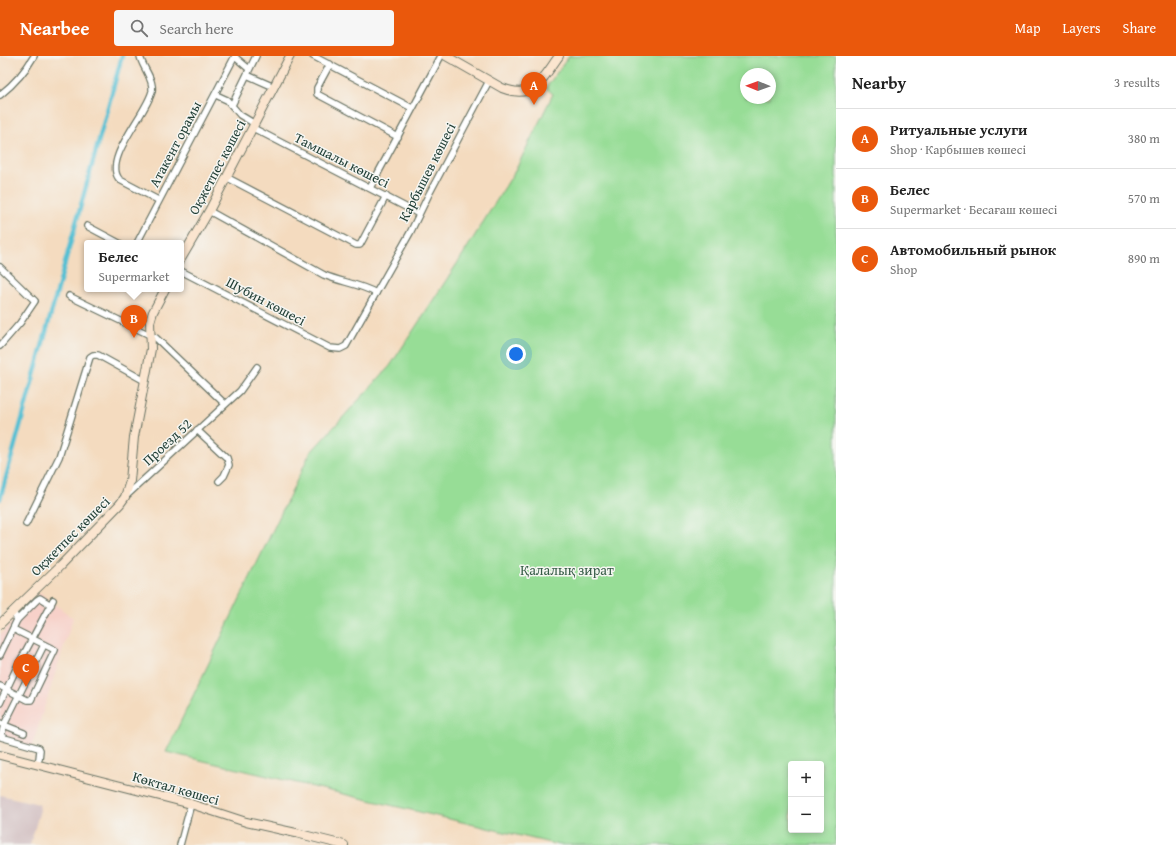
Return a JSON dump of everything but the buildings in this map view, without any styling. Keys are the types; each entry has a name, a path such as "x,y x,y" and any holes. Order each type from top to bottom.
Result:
{"street":[{"path":"0,95 8,90 24,72 34,56"},
{"path":"140,56 152,87 152,92 143,112 121,149 116,168 120,180 158,200"},
{"path":"232,105 256,56"},
{"name":"Оқжетпес көшесі","path":"184,255 209,211 290,56"},
{"path":"313,56 412,108"},
{"path":"370,188 441,56"},
{"path":"446,56 489,81 511,92 519,93 530,90 542,80 559,56"},
{"name":"Атакент орамы","path":"138,240 158,200 216,95 235,57 248,72"},
{"path":"330,64 317,88 317,94 398,137"},
{"path":"248,72 274,87"},
{"name":"Карбышев көшесі","path":"340,349 346,346 410,233 489,81"},
{"name":"Тамшалы көшесі","path":"216,95 227,100 240,115 254,126 419,214"},
{"path":"226,177 356,246 360,245 386,196"},
{"path":"209,211 324,275 358,285 376,294"},
{"path":"86,226 113,240"},
{"path":"0,267 35,301 20,323 0,346"},
{"name":"Шубин көшесі","path":"184,272 330,348 340,349"},
{"name":"Оқжетпес көшесі","path":"0,624 60,566 125,497 130,481 134,437 151,349 150,322 164,292"},
{"path":"69,296 156,338 225,404"},
{"path":"26,524 59,457 90,357 93,355 98,355 145,381"},
{"name":"Проезд 52","path":"125,497 240,391 257,368"},
{"path":"197,430 226,458 229,465 224,476 219,480"},
{"path":"0,655 17,620 40,598 52,602 0,703"},
{"path":"13,611 17,620"},
{"path":"0,686 30,701 55,650 13,629"},
{"path":"36,764 39,759 39,748 0,737 2,724 19,696 44,645"},
{"path":"2,724 24,733"},
{"name":"Көктал көшесі","path":"0,755 191,804 246,822 344,845"},
{"path":"180,845 191,804"}],"shaded area":[{"path":"40,593 73,618 31,749 0,740 0,635"},
{"path":"0,795 39,804 40,810 30,845 0,845"}],"green space":[{"name":"Қалалық зират","path":"569,56 836,56 836,845 559,845 166,752 310,453 390,366 462,256 515,171 553,94 546,88"}],"waterway":[{"path":"0,499 122,56"}],"place":[{"name":"Ритуальные услуги","path":"534,105"},
{"name":"Белес","path":"134,338"},
{"name":"Автомобильный рынок","path":"26,687"}]}
